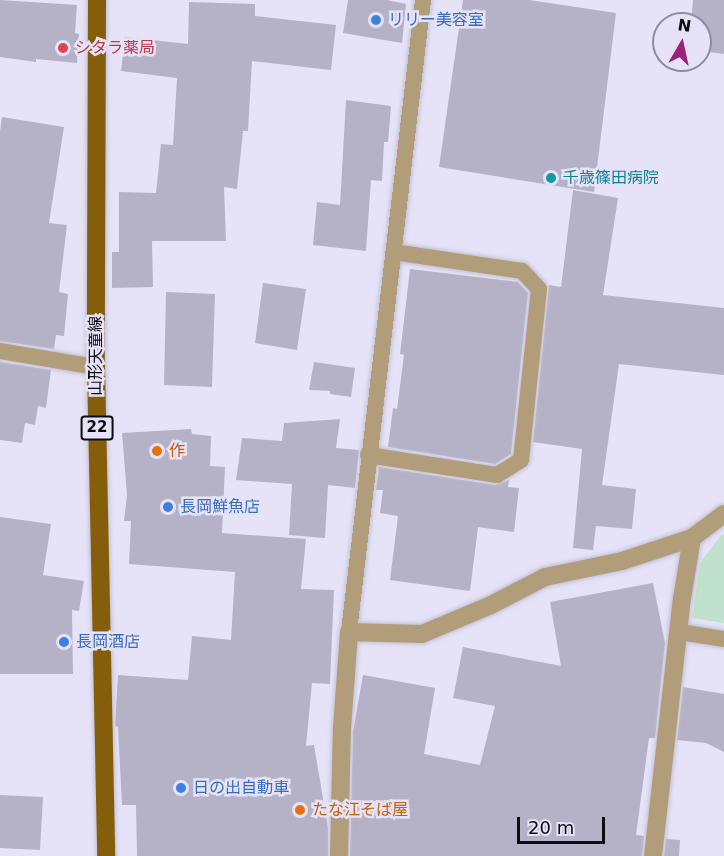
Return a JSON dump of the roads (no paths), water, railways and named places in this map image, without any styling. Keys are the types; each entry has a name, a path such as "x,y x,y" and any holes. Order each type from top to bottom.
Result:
{"main road":[{"name":"山形天童線","path":"97,0 96,367 106,856"}],"street":[{"path":"339,856 342,728 349,632 422,634 491,605 545,577 622,561 692,538 724,513"},
{"path":"653,856 692,538"}],"lane":[{"path":"349,632 423,0"},
{"path":"368,455 497,475 521,460 539,289 522,271 394,252"},
{"path":"0,351 96,367"},
{"path":"680,632 724,639"}],"place":[{"name":"リリー美容室","path":"376,20"},
{"name":"シタラ薬局","path":"63,48"},
{"name":"千歳篠田病院","path":"551,178"},
{"name":"作","path":"157,451"},
{"name":"長岡鮮魚店","path":"168,507"},
{"name":"長岡酒店","path":"64,642"},
{"name":"日の出自動車","path":"181,788"},
{"name":"たな江そば屋","path":"300,810"}]}
